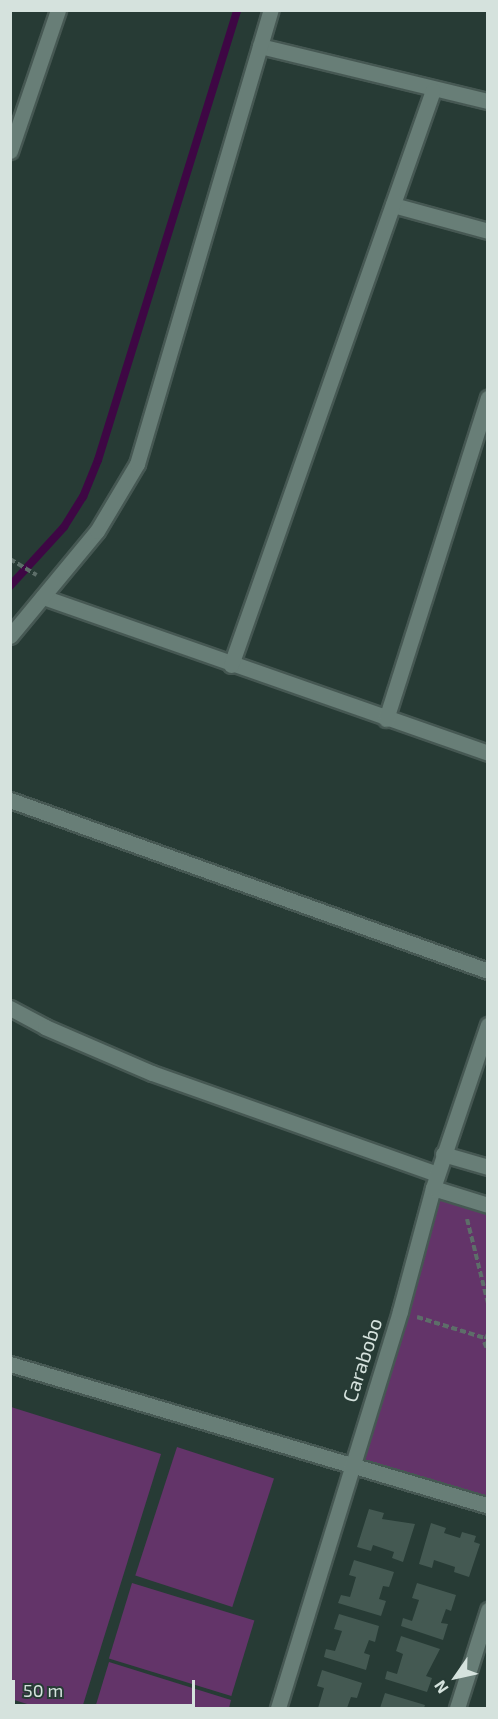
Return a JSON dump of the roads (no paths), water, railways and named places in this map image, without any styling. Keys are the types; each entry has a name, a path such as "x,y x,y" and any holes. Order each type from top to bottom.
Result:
{"street":[{"path":"10,151 58,10"},
{"path":"10,636 97,531 137,464 271,10"},
{"path":"260,46 433,90 488,101"},
{"path":"231,665 433,90"},
{"path":"393,205 488,231"},
{"path":"386,719 483,431 488,398"},
{"path":"43,597 231,665 488,753"},
{"path":"10,800 488,970"},
{"path":"10,1008 45,1027 152,1073 435,1181 462,1197 488,1205"},
{"name":"Carabobo","path":"278,1708 351,1463 400,1311 435,1181 488,1025"},
{"path":"444,1154 488,1167"},
{"path":"10,1364 351,1463 488,1506"},
{"path":"457,1708 488,1610"}],"waterway":[{"path":"10,586 64,527 83,497 98,460 237,10"}]}
